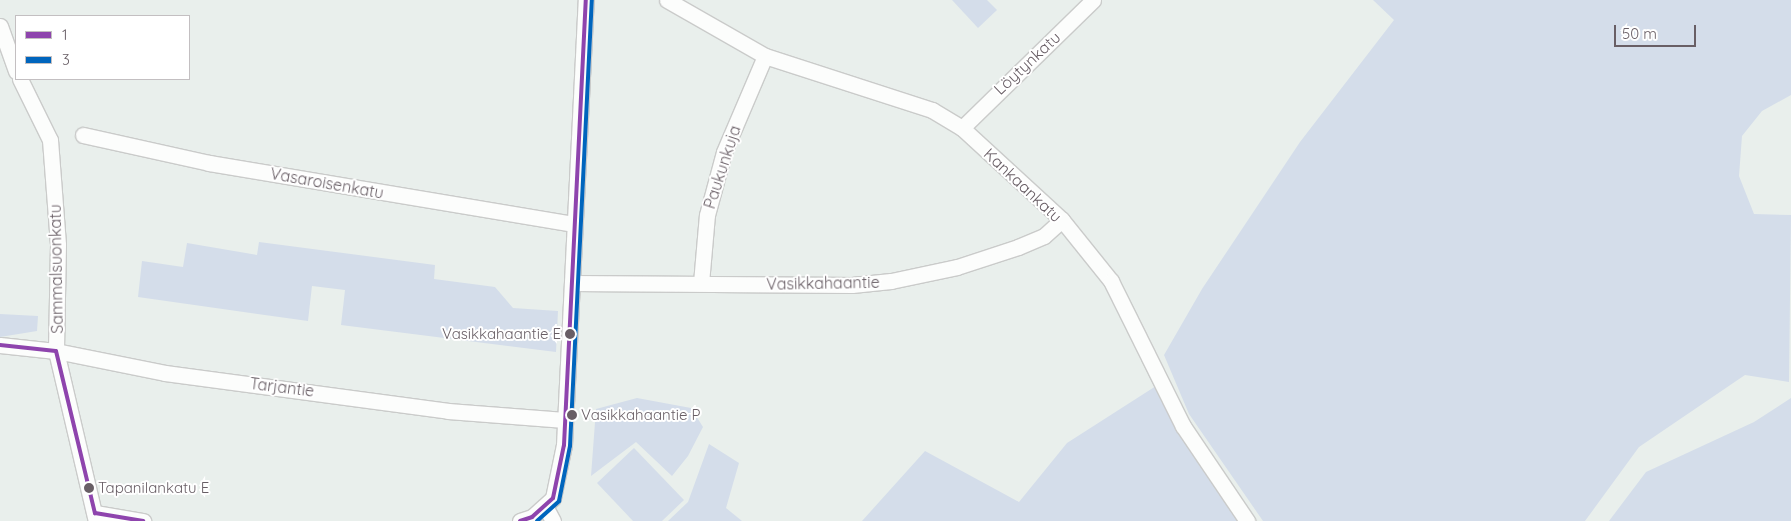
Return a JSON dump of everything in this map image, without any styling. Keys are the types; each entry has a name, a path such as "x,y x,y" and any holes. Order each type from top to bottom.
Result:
{"street":[{"path":"520,521 553,498 559,477 566,420 573,224 586,0"},
{"name":"Kankaankatu","path":"667,0 765,56 932,110 962,128 1062,220 1111,281 1183,426 1247,521"},
{"name":"Löytynkatu","path":"962,128 1093,0"},
{"path":"0,26 2,45 15,69"},
{"name":"Paukunkuja","path":"701,283 707,215 715,184 731,133 765,56"},
{"name":"Sammalsuonkatu","path":"20,80 50,140 58,245 56,351 96,517"},
{"name":"Vasaroisenkatu","path":"83,135 209,163 573,224"},
{"name":"Vasikkahaantie","path":"572,283 852,285 891,281 957,267 1018,247 1044,236 1062,220"},
{"name":"Tarjantie","path":"0,345 56,351 165,373 448,411 566,420"},
{"path":"544,506 553,521"},
{"path":"96,517 143,521"}],"shaded area":[{"path":"952,0 987,0 997,10 978,28"},
{"path":"1373,0 1791,0 1791,95 1762,111 1742,136 1739,176 1754,214 1791,215 1789,382 1745,375 1639,447 1585,521 1263,521 1189,414 1164,355 1202,289 1300,142 1394,20"},
{"path":"259,242 435,265 434,279 495,287 513,308 558,311 556,352 341,325 345,290 312,286 308,321 138,297 142,261 183,267 187,243 257,255"},
{"path":"0,314 38,316 37,331 0,337"},
{"path":"1156,386 1240,521 862,521 925,451 1019,502 1067,443"},
{"path":"637,398 691,408 703,427 688,456 672,476 636,442 591,476 596,409"},
{"path":"1791,398 1791,521 1609,521 1646,472 1754,422"},
{"path":"709,444 739,463 726,508 742,521 668,521 688,502"},
{"path":"634,448 684,500 662,521 633,521 597,483"}],"transit line":[{"name":"1","path":"520,521 532,517 553,498 564,445 586,0"},
{"name":"3","path":"537,521 559,501 570,446 592,0"},
{"name":"1","path":"0,345 56,351"},
{"name":"1","path":"56,351 95,513"},
{"name":"1","path":"95,513 143,521"}],"place":[{"name":"Vasikkahaantie E","path":"570,334"},
{"name":"Vasikkahaantie P","path":"572,415"},
{"name":"Tapanilankatu E","path":"89,488"}]}
